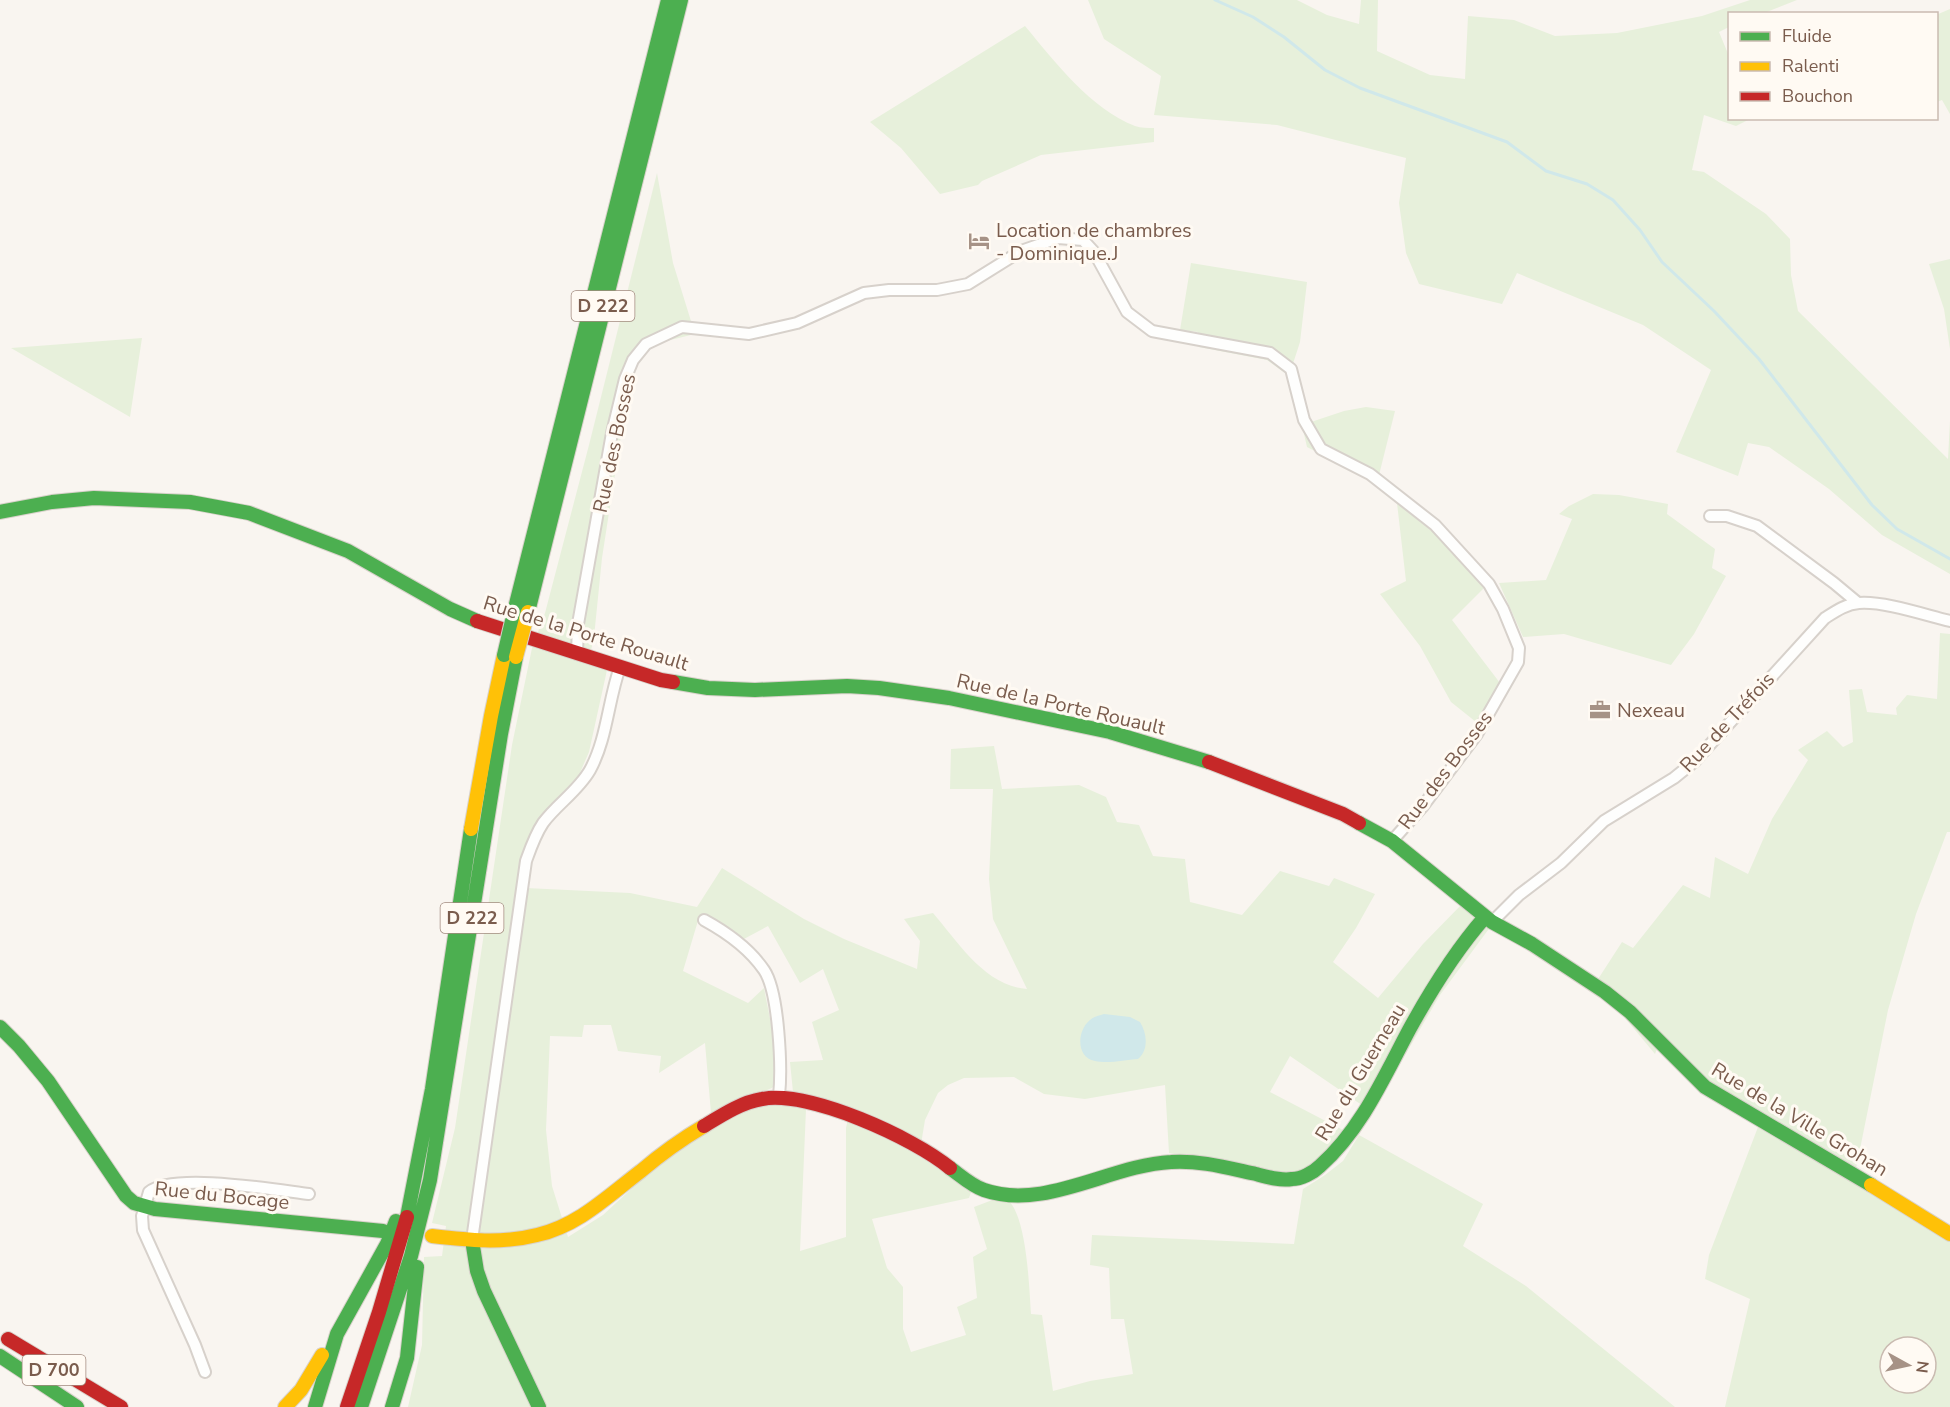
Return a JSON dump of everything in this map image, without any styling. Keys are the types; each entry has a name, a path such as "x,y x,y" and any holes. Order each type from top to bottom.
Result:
{"main road":[{"name":"D 222","path":"347,1407 396,1259 421,1152 488,732 510,656 668,0"},
{"name":"D 222","path":"521,610 681,0"},
{"name":"Rue de la Porte Rouault","path":"0,512 52,502 94,498 190,502 249,513 348,551 450,609 481,623 661,680 708,688 755,690 847,686 879,688 949,698 1054,720 1160,746 1229,769 1343,814 1392,841 1489,920"},
{"name":"D 222","path":"362,1407 411,1256 430,1180 501,734 510,656"},
{"name":"Rue du Guerneau","path":"779,1096 837,1112 900,1136 936,1157 982,1190 999,1195 1017,1196 1056,1189 1148,1164 1166,1162 1200,1162 1287,1180 1303,1177 1325,1163 1342,1145 1420,1011 1489,920"},
{"name":"Rue de la Ville Grohan","path":"1489,920 1532,944 1605,992 1630,1012 1684,1068 1706,1087 1950,1234"},
{"name":"Rue du Bocage","path":"0,1027 48,1081 112,1178 134,1203 143,1207 383,1231"},
{"path":"432,1236 505,1241 538,1235 574,1222 592,1211 697,1128 740,1106 779,1096"},
{"path":"285,1407 301,1390 337,1334 387,1244 401,1209 412,1168 421,1152"},
{"path":"397,1407 406,1358 416,1273 431,1206 430,1180"},
{"path":"472,1240 477,1271 484,1291 539,1407"},
{"path":"315,1407 337,1334"},
{"path":"4,1336 121,1407"},
{"name":"D 700","path":"4,1336 107,1407"},
{"name":"D 700","path":"0,1356 77,1407"},
{"path":"392,1407 406,1358"},
{"path":"46,1388 64,1407"}],"street":[{"name":"Rue des Bosses","path":"577,654 578,624 612,433 625,379 633,360 646,344 682,327 749,334 797,323 864,294 889,290 937,290 968,284 1021,251 1058,238 1083,240 1094,252 1127,312 1152,331 1270,353 1291,369 1304,420 1321,449 1370,474 1435,525 1489,584 1503,609 1518,643 1518,662 1477,734 1423,806 1392,841"},
{"path":"1710,516 1727,516 1756,526 1858,603"},
{"name":"Rue de Tréfois","path":"1489,920 1561,863 1604,821 1674,778 1695,761 1825,618 1842,608 1858,603 1875,603 1950,621"},
{"path":"472,1240 526,861 533,839 544,821 575,790 589,772 600,747 620,667"},
{"path":"704,920 729,934 764,970 770,987 777,1026 782,1070 779,1096"},
{"path":"205,1372 143,1230 143,1207 148,1192 162,1185 210,1183 309,1194"}],"green space":[{"path":"1088,0 1297,0 1327,15 1359,24 1361,0 1378,0 1377,51 1430,75 1465,79 1468,16 1514,20 1555,36 1617,33 1702,16 1750,0 1797,0 1767,12 1728,12 1728,28 1719,32 1728,54 1728,120 1748,120 1736,126 1704,115 1692,170 1704,172 1766,214 1790,239 1791,275 1798,311 1948,459 1950,421 1950,574 1882,535 1829,489 1769,447 1748,443 1738,476 1676,452 1711,370 1643,325 1517,273 1502,304 1419,284 1406,253 1399,203 1406,158 1277,125 1154,115 1161,76 1104,39"},
{"path":"1950,9 1950,114 1942,100 1938,102 1938,14"},
{"path":"1025,26 1075,83 1103,108 1135,126 1154,128 1154,142 1041,155 982,181 978,185 940,194 901,148 870,122"},
{"path":"657,173 673,263 695,334 662,342 642,354 630,377 602,558 594,637 588,664 607,670 589,752 579,775 538,819 526,888 630,893 697,907 722,868 804,919 844,939 917,969 920,941 904,919 933,913 985,971 1012,986 1027,989 993,919 989,879 993,789 950,789 951,749 994,746 1002,789 1079,785 1106,797 1117,822 1139,825 1153,856 1185,859 1190,902 1242,915 1280,871 1329,886 1334,878 1375,894 1333,962 1378,998 1423,944 1463,903 1491,926 1440,995 1372,1112 1290,1056 1270,1092 1343,1130 1314,1162 1290,1175 1169,1153 1165,1085 1085,1099 1044,1094 1014,1077 964,1078 948,1085 938,1093 925,1120 919,1156 972,1189 969,1198 872,1219 887,1268 903,1287 903,1329 911,1352 966,1335 957,1307 977,1298 973,1257 987,1249 974,1207 995,1199 1010,1202 1020,1224 1028,1271 1031,1314 1042,1315 1053,1391 1090,1381 1133,1374 1124,1319 1111,1319 1109,1268 1090,1265 1092,1235 1294,1244 1303,1189 1343,1161 1359,1135 1483,1204 1463,1246 1526,1286 1675,1407 408,1407 422,1345 424,1257 442,1256 446,1226 432,1223 455,1128 512,745 532,648 545,613","holes":["700,914 719,921 742,940 768,926 800,983 823,969 839,1010 812,1022 823,1060 790,1062 793,1092 850,1109 846,1128 846,1237 800,1251 806,1109 771,1103 745,1110 698,1136 644,1177 603,1215 568,1237 552,1186 546,1130 550,1036 582,1037 584,1025 611,1025 618,1051 661,1056 659,1073 705,1043 711,1113 772,1088 776,1083 774,1039 764,988 748,1003 683,971"]},
{"path":"1950,259 1950,349 1944,309 1929,264"},
{"path":"1191,263 1307,282 1300,342 1289,376 1267,360 1199,347 1198,332 1180,330"},
{"path":"142,338 130,417 11,348"},
{"path":"1366,407 1395,411 1377,483 1307,447 1302,425 1344,411"},
{"path":"1593,494 1619,495 1668,504 1667,514 1715,549 1712,568 1726,576 1694,634 1671,665 1564,634 1523,637 1499,583 1546,580 1572,519 1559,514 1569,506"},
{"path":"1397,503 1443,540 1485,587 1452,620 1500,683 1476,722 1451,702 1420,646 1380,594 1406,581"},
{"path":"1940,633 1950,634 1950,832 1947,832 1916,914 1888,1010 1856,1169 1924,1209 1922,1222 1950,1238 1950,1407 1725,1407 1750,1299 1705,1279 1709,1255 1763,1114 1707,1081 1662,1036 1655,1054 1625,1018 1591,990 1622,942 1633,948 1683,885 1710,898 1715,857 1748,874 1772,819 1808,760 1798,750 1827,731 1843,747 1853,742 1849,690 1862,689 1867,712 1897,715 1896,708 1907,695 1937,699"}],"water":[{"path":"1104,1014 1130,1017 1140,1022 1146,1041 1144,1051 1138,1059 1100,1062 1089,1059 1085,1055 1080,1045 1084,1028 1091,1019"}],"waterway":[{"path":"1215,0 1253,17 1284,37 1325,70 1360,88 1507,142 1546,171 1587,184 1613,200 1640,230 1662,262 1714,311 1759,359 1872,505 1897,529 1950,559"}],"traffic: fast":[{"path":"515,608 668,0"},
{"path":"528,612 681,0"},
{"path":"0,512 52,502 94,498 190,502 249,513 348,551 450,609 477,621"},
{"path":"504,655 515,608"},
{"path":"361,1407 411,1256 430,1180 501,734 516,657"},
{"path":"673,682 708,688 755,690 847,686 949,698 1110,732 1209,762"},
{"path":"1359,823 1392,841 1492,922 1532,944 1605,992 1630,1012 1705,1087 1871,1185"},
{"path":"407,1217 432,1089 471,829"},
{"path":"950,1168 984,1190 1007,1195 1030,1195 1054,1191 1148,1165 1171,1162 1213,1165 1278,1179 1296,1179 1307,1175 1335,1152 1360,1120 1435,986 1485,917"},
{"path":"0,1027 48,1081 126,1196 134,1203 155,1209 383,1231"},
{"path":"315,1407 337,1334 387,1244 396,1221"},
{"path":"472,1240 477,1271 484,1291 539,1407"},
{"path":"392,1407 407,1358 417,1267"},
{"path":"0,1356 77,1407"}],"traffic: slow":[{"path":"516,657 528,612"},
{"path":"471,829 504,655"},
{"path":"432,1236 471,1240 511,1240 552,1231 592,1209 680,1141 704,1126"},
{"path":"1871,1185 1950,1234"},
{"path":"285,1407 301,1390 322,1355"}],"traffic: jam":[{"path":"477,621 673,682"},
{"path":"1209,762 1343,814 1359,823"},
{"path":"704,1126 747,1103 762,1099 782,1098 806,1102 833,1109 887,1131 912,1143 950,1168"},
{"path":"347,1407 379,1312 407,1217"},
{"path":"8,1339 121,1407"}],"place":[{"name":"Location de chambres - Dominique.J","path":"979,241"},
{"name":"Nexeau","path":"1600,710"}]}
